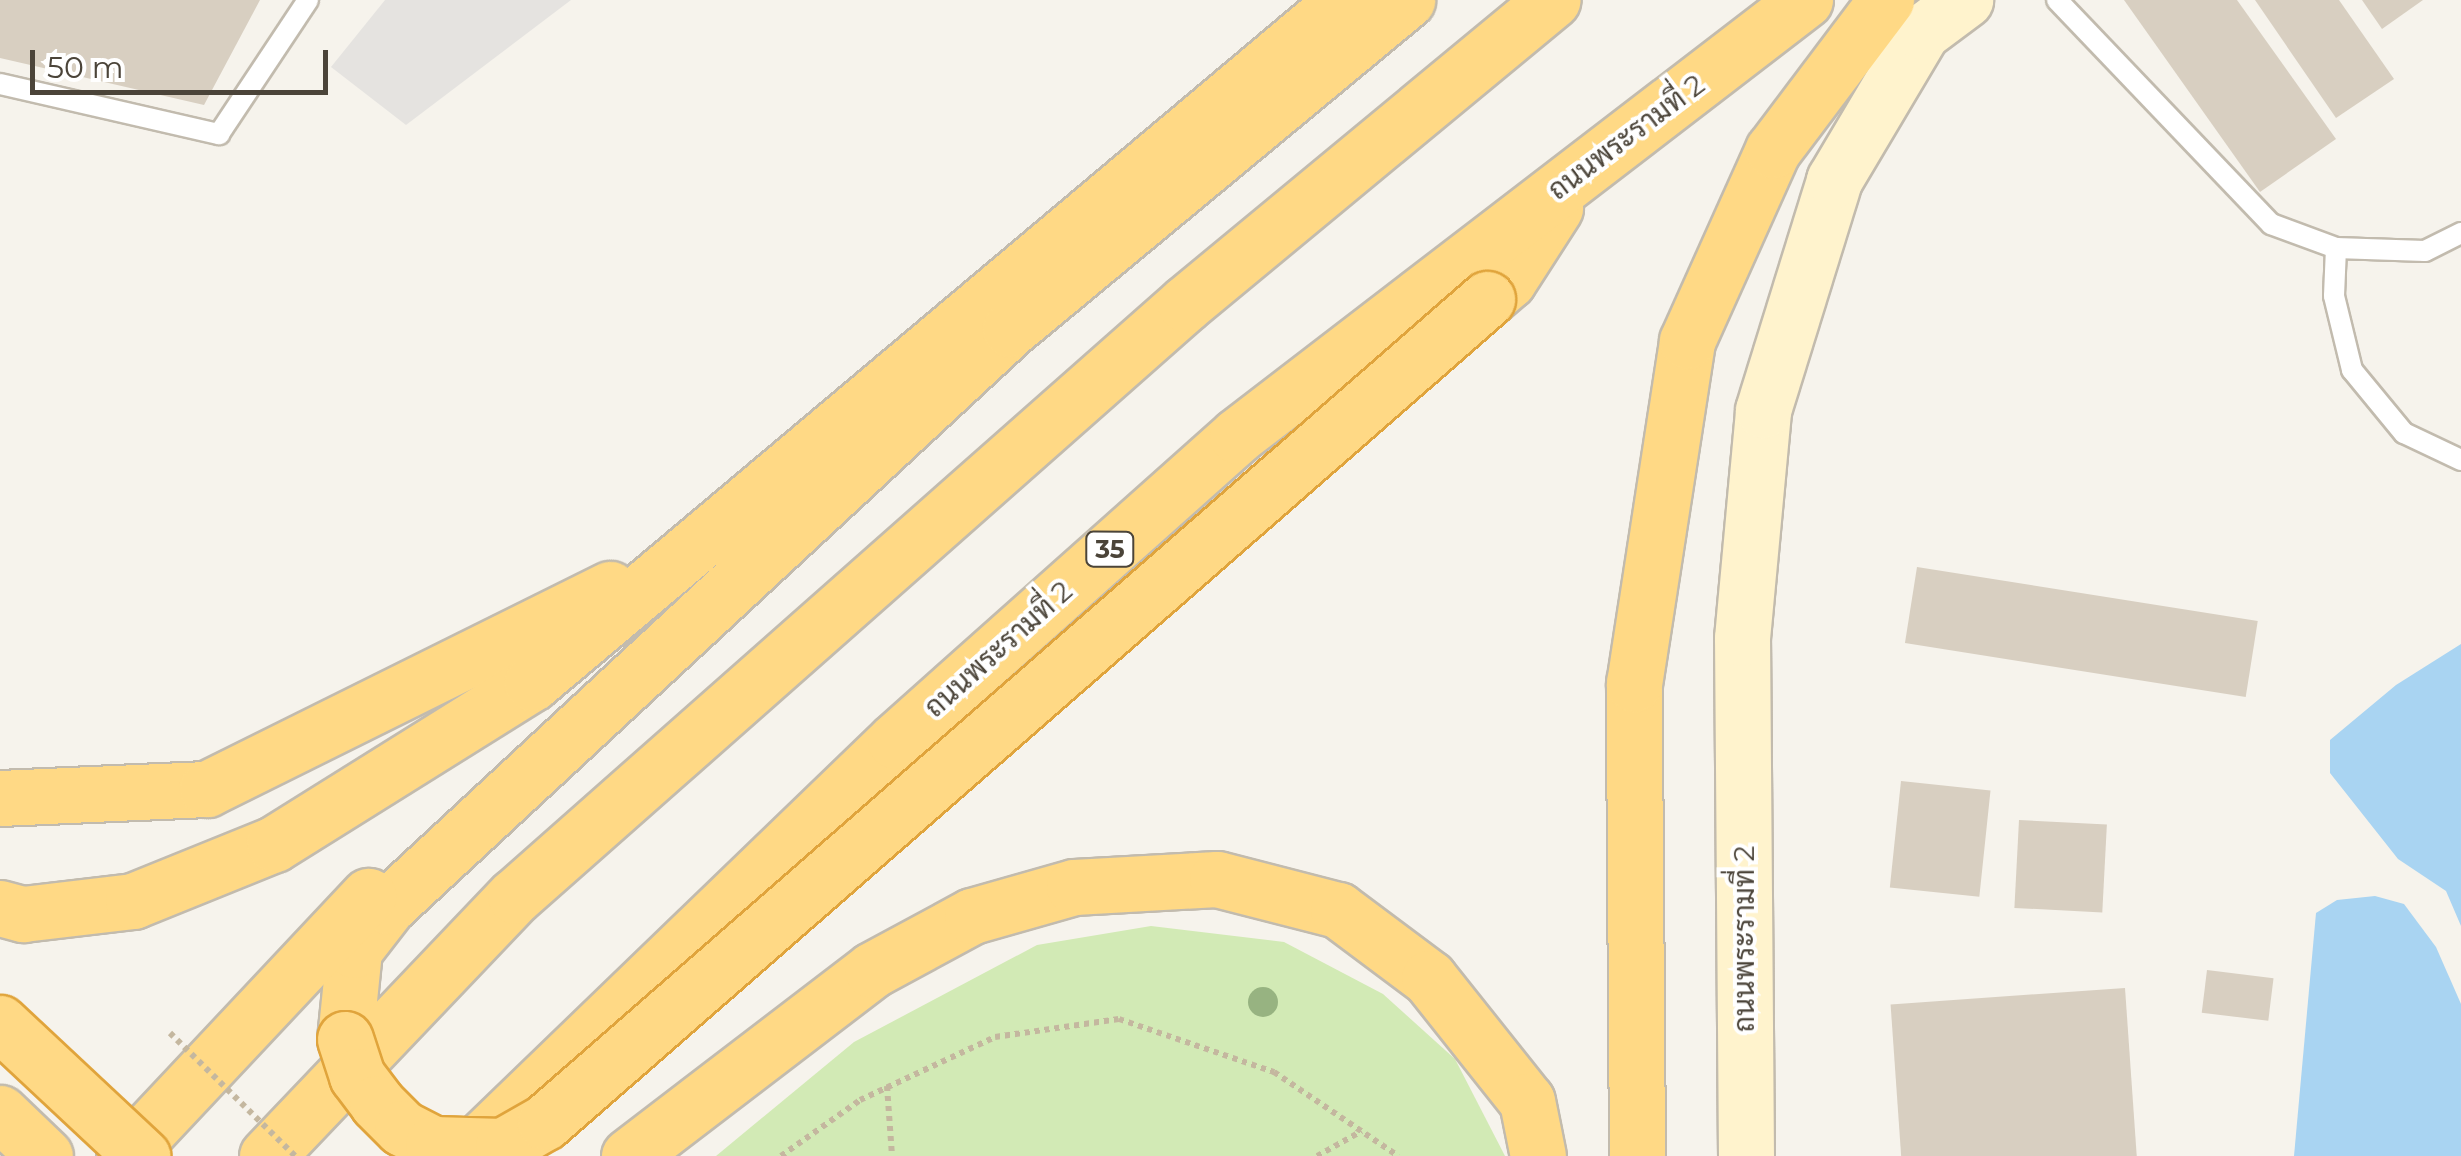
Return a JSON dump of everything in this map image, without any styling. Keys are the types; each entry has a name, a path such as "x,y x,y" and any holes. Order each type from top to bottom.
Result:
{"highway":[{"path":"0,908 23,914 133,901 274,844 532,683 1344,0"},
{"path":"1407,0 1010,329 388,906 354,950 344,1034 357,1076 402,1128 433,1144 502,1146 544,1122 1508,281 1575,176"},
{"path":"266,1156 515,896 1185,304 1552,0"},
{"name":"ถนนพระรามที่ 2","path":"465,1156 895,741 1237,436 1805,0"},
{"path":"1638,1156 1634,684 1687,342 1773,150 1886,0"},
{"path":"0,798 207,789 697,544"},
{"path":"134,1151 313,950 585,681 697,544"},
{"path":"628,1156 872,970 972,916 1074,886 1217,878 1338,910 1430,978 1527,1101 1538,1156"},
{"path":"0,1014 134,1151"},
{"path":"0,1023 134,1151"},
{"path":"0,1113 45,1156"},
{"path":"0,1126 32,1156"}],"main road":[{"name":"ถนนพระรามที่ 2","path":"1746,1156 1742,638 1763,410 1834,180 1922,32 1964,0"}],"lane":[{"path":"0,84 219,134 308,0"},
{"path":"2058,0 2271,224 2336,248 2425,251 2461,233"},
{"path":"2336,248 2334,296 2352,370 2404,433 2461,460"}],"path":[{"path":"781,1156 887,1086 996,1036 1119,1019 1274,1072 1398,1156"},
{"path":"170,1033 295,1156"},
{"path":"887,1086 892,1156"},
{"path":"1317,1156 1362,1131"}],"green space":[{"path":"1151,926 1284,942 1383,994 1455,1059 1505,1156 716,1156 854,1042 1037,945"}],"shaded area":[{"path":"385,0 571,0 406,125 331,67"}],"water":[{"path":"2461,644 2461,926 2446,891 2398,859 2330,773 2330,740 2396,685"},
{"path":"2375,896 2404,904 2436,947 2461,1004 2461,1156 2294,1156 2316,913 2337,900"}],"building":[{"path":"0,0 260,0 204,105 0,58"},
{"path":"2124,0 2237,0 2336,139 2260,192"},
{"path":"2255,0 2339,0 2394,79 2336,118"},
{"path":"2362,0 2423,0 2382,29"},
{"path":"1917,567 2258,621 2246,697 1905,643"},
{"path":"1901,781 1991,790 1979,897 1890,887"},
{"path":"2019,820 2107,825 2102,912 2014,908"},
{"path":"2207,970 2274,978 2268,1021 2202,1013"},
{"path":"2125,988 2137,1156 1901,1156 1891,1004"}]}
